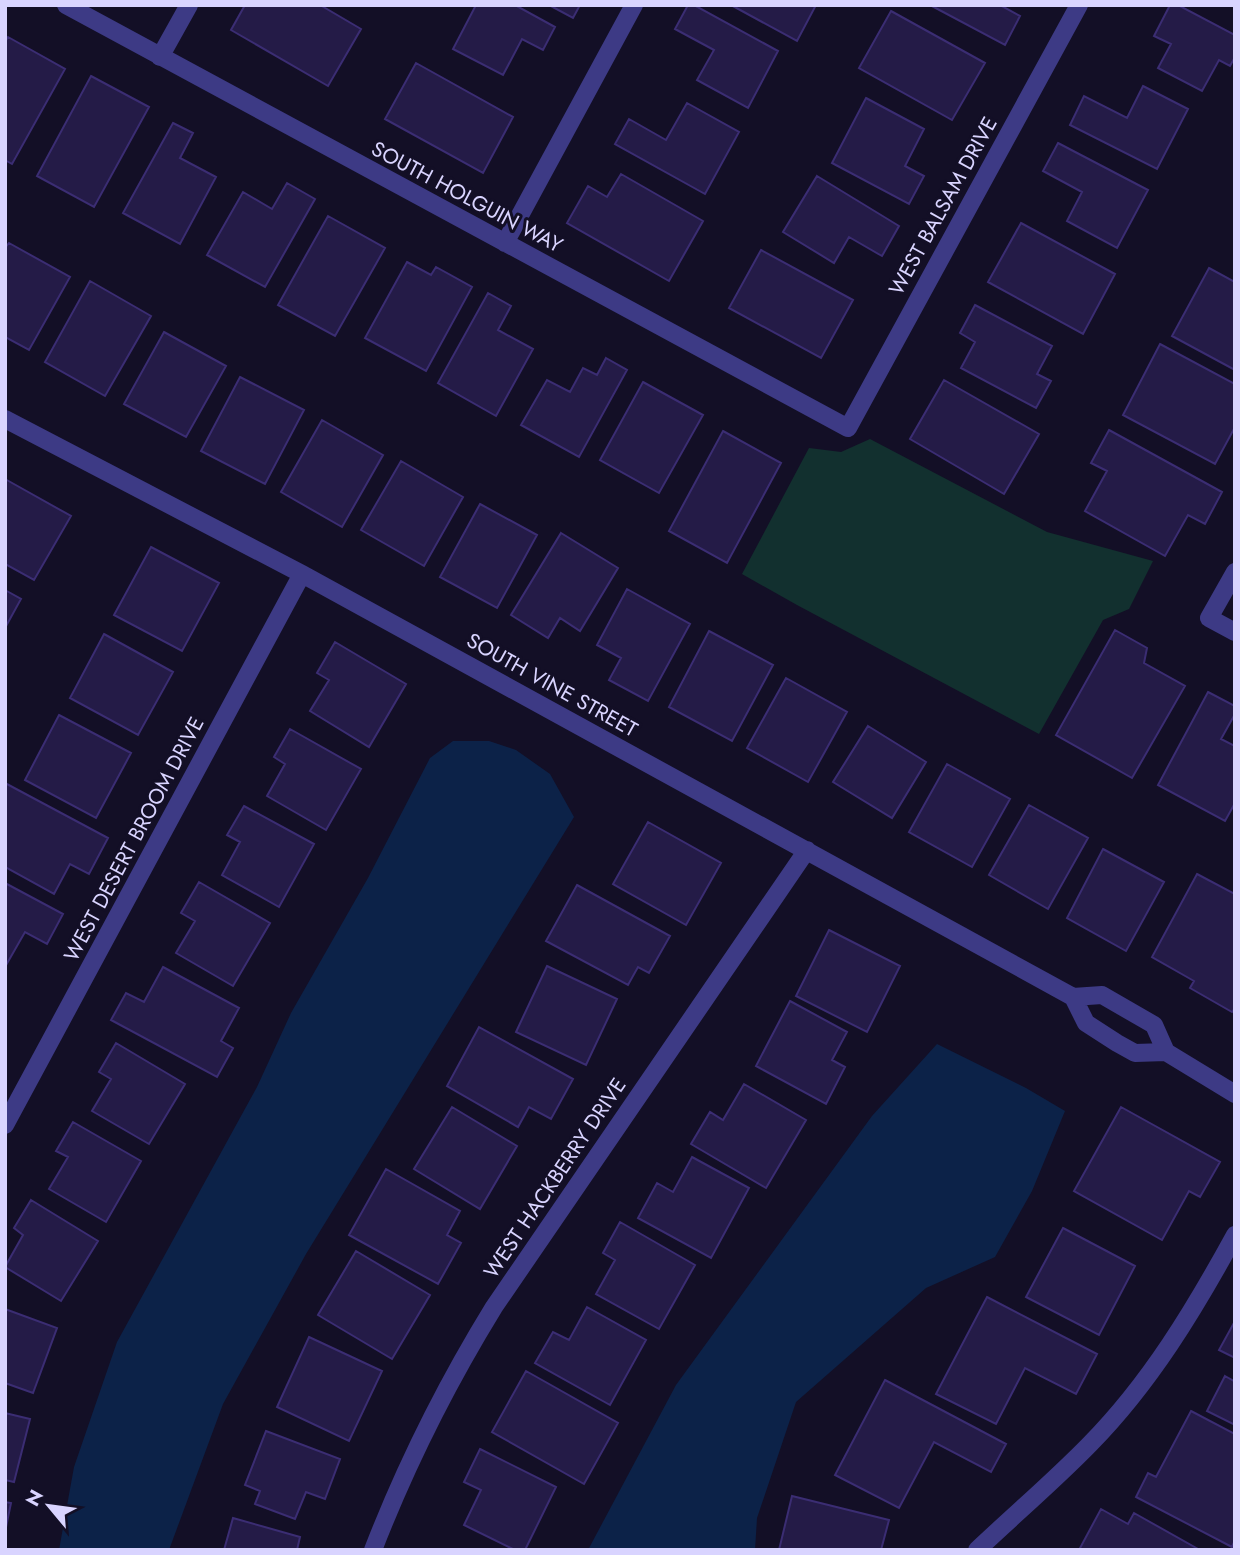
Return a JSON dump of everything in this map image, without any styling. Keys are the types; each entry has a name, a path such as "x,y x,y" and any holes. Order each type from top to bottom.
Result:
{"street":[{"name":"SOUTH HOLGUIN WAY","path":"66,5 848,428"},
{"path":"160,57 189,5"},
{"path":"505,243 634,5"},
{"name":"WEST BALSAM DRIVE","path":"848,428 1079,5"},
{"name":"SOUTH VINE STREET","path":"5,419 302,574 1073,998 1086,1023 1116,1043 1135,1053 1167,1052"},
{"path":"1235,572 1209,618 1235,632"},
{"name":"WEST DESERT BROOM DRIVE","path":"5,1125 302,574"},
{"name":"WEST HACKBERRY DRIVE","path":"373,1550 425,1428 464,1355 494,1307 807,850"},
{"name":"SOUTH VINE STREET","path":"1073,998 1101,995 1154,1025 1167,1052 1235,1094"},
{"path":"977,1550 1090,1444 1127,1402 1160,1360 1195,1307 1235,1235"}],"green space":[{"path":"870,439 1047,532 1153,561 1129,609 1103,620 1039,734 742,574 809,448 841,452"}],"water":[{"path":"453,741 489,741 516,750 550,774 574,817 306,1254 223,1404 169,1550 59,1550 74,1467 117,1342 257,1087 291,1013 368,878 430,758"},
{"path":"937,1044 1026,1088 1065,1111 1032,1191 995,1257 926,1288 796,1402 757,1518 755,1550 588,1550 676,1385 872,1116"}],"building":[{"path":"245,5 320,5 361,29 328,86 231,30"},
{"path":"476,5 515,5 555,27 543,50 522,39 503,75 453,49"},
{"path":"549,5 580,5 573,18"},
{"path":"688,5 694,5 778,51 748,108 697,80 714,50 675,29"},
{"path":"731,5 816,5 797,41"},
{"path":"930,5 1000,5 1020,16 1005,45"},
{"path":"1170,5 1178,5 1235,35 1235,57 1230,66 1219,60 1202,91 1158,68 1171,44 1154,36"},
{"path":"891,11 985,63 952,120 859,68"},
{"path":"8,37 65,69 12,164 5,160 5,42"},
{"path":"416,63 513,117 483,173 385,119"},
{"path":"91,76 149,107 94,207 37,176"},
{"path":"1143,86 1188,109 1157,169 1070,125 1084,96 1127,118"},
{"path":"866,98 924,129 905,166 924,176 909,204 832,163"},
{"path":"687,103 739,132 705,194 615,144 629,119 666,140"},
{"path":"173,123 193,133 180,158 216,177 180,244 123,213"},
{"path":"1058,143 1148,190 1117,248 1067,221 1082,192 1043,171"},
{"path":"621,174 703,221 669,281 567,223 588,186 607,197"},
{"path":"817,176 899,226 882,256 849,237 834,263 783,232"},
{"path":"287,183 315,199 265,287 207,255 243,192 272,209"},
{"path":"328,216 385,248 335,336 278,305"},
{"path":"1021,223 1115,274 1083,334 988,282"},
{"path":"9,243 70,277 29,350 5,337 5,248"},
{"path":"761,250 853,300 821,358 729,308"},
{"path":"407,262 431,275 436,267 472,287 426,371 365,338"},
{"path":"1209,268 1235,282 1235,370 1172,336"},
{"path":"90,281 151,316 105,396 45,362"},
{"path":"488,293 511,306 498,330 533,349 496,416 438,383"},
{"path":"975,305 1052,346 1037,374 1051,381 1036,408 961,368 975,342 960,333"},
{"path":"164,332 226,366 186,437 124,404"},
{"path":"1160,344 1235,384 1235,427 1215,464 1123,415"},
{"path":"606,358 627,370 579,457 521,425 547,380 570,392 583,368 597,375"},
{"path":"240,377 304,410 265,484 201,451"},
{"path":"944,380 1039,434 1004,494 910,439"},
{"path":"643,382 703,415 659,493 600,460"},
{"path":"322,420 383,455 342,527 281,492"},
{"path":"1109,430 1222,492 1205,524 1188,515 1165,556 1085,511 1107,471 1091,463"},
{"path":"723,431 781,463 727,563 669,531"},
{"path":"401,461 463,497 424,566 361,530"},
{"path":"5,479 71,516 34,580 5,564"},
{"path":"480,504 537,535 497,608 440,577"},
{"path":"561,533 618,568 580,631 560,618 548,638 511,615"},
{"path":"151,547 219,583 182,651 114,615"},
{"path":"627,589 690,624 648,701 609,680 621,658 597,645"},
{"path":"5,590 21,599 5,628"},
{"path":"1115,630 1147,648 1144,663 1185,686 1132,778 1056,735"},
{"path":"709,631 773,665 732,741 669,707"},
{"path":"104,634 173,672 138,735 70,698"},
{"path":"335,642 406,684 369,747 310,711 329,680 317,673"},
{"path":"786,678 847,712 808,782 747,748"},
{"path":"1208,692 1235,706 1235,714 1221,739 1235,746 1235,803 1225,821 1158,785"},
{"path":"59,715 131,753 96,818 25,780"},
{"path":"868,726 926,762 892,818 833,782"},
{"path":"290,729 361,769 326,830 267,796 285,764 274,757"},
{"path":"947,764 1010,799 972,867 909,832"},
{"path":"5,783 108,838 89,874 70,864 54,894 5,867"},
{"path":"1029,805 1088,838 1048,909 989,875"},
{"path":"244,806 314,844 279,907 222,875 240,842 227,835"},
{"path":"648,822 721,863 686,925 613,884"},
{"path":"1103,849 1164,882 1126,951 1067,918"},
{"path":"1197,874 1235,894 1235,1008 1232,1012 1190,988 1194,981 1152,957"},
{"path":"199,882 270,923 233,986 176,953 195,921 181,913"},
{"path":"5,883 63,914 47,944 25,932 5,967"},
{"path":"577,885 670,936 649,973 638,967 628,985 546,941"},
{"path":"829,930 900,966 867,1032 796,996"},
{"path":"547,966 617,999 586,1065 516,1032"},
{"path":"163,967 239,1008 221,1041 233,1048 217,1077 111,1020 126,993 144,1002"},
{"path":"790,1001 847,1032 832,1060 845,1067 826,1104 756,1066"},
{"path":"479,1027 573,1079 551,1119 529,1107 518,1127 447,1086"},
{"path":"116,1043 185,1084 149,1144 92,1111 111,1079 99,1072"},
{"path":"744,1084 806,1120 766,1188 691,1144 710,1112 723,1120"},
{"path":"452,1107 517,1146 480,1209 414,1169"},
{"path":"1121,1107 1220,1162 1200,1197 1189,1191 1162,1240 1074,1191"},
{"path":"73,1122 141,1161 106,1222 49,1189 68,1157 56,1151"},
{"path":"692,1157 749,1188 711,1258 638,1218 657,1183 673,1192"},
{"path":"386,1169 460,1211 447,1235 461,1243 438,1284 349,1235"},
{"path":"31,1200 98,1241 61,1301 5,1267 23,1235 14,1228"},
{"path":"620,1222 695,1265 659,1329 596,1294 615,1260 603,1253"},
{"path":"1063,1228 1135,1266 1099,1335 1026,1297"},
{"path":"356,1251 430,1295 392,1359 318,1315"},
{"path":"987,1297 1097,1354 1076,1394 1025,1368 996,1424 936,1394"},
{"path":"587,1307 646,1340 610,1405 535,1363 553,1332 569,1340"},
{"path":"5,1309 57,1328 33,1393 5,1383"},
{"path":"1235,1321 1235,1358 1219,1350"},
{"path":"309,1337 382,1371 349,1441 277,1407"},
{"path":"526,1371 618,1423 584,1484 492,1432"},
{"path":"1225,1376 1234,1381 1235,1379 1235,1425 1207,1411"},
{"path":"885,1380 1006,1444 991,1472 934,1442 899,1508 835,1475"},
{"path":"1191,1411 1235,1434 1235,1540 1232,1547 1136,1497 1148,1473 1156,1477"},
{"path":"5,1413 30,1419 14,1482 5,1480"},
{"path":"266,1431 340,1459 325,1499 306,1492 295,1519 255,1504 260,1491 245,1485"},
{"path":"480,1449 556,1487 525,1550 515,1550 464,1525 481,1490 464,1482"},
{"path":"792,1496 889,1520 881,1550 779,1550"},
{"path":"5,1502 11,1503 5,1532"},
{"path":"1101,1509 1128,1524 1134,1513 1198,1549 1079,1550"},
{"path":"233,1518 300,1537 297,1550 224,1550"}]}
